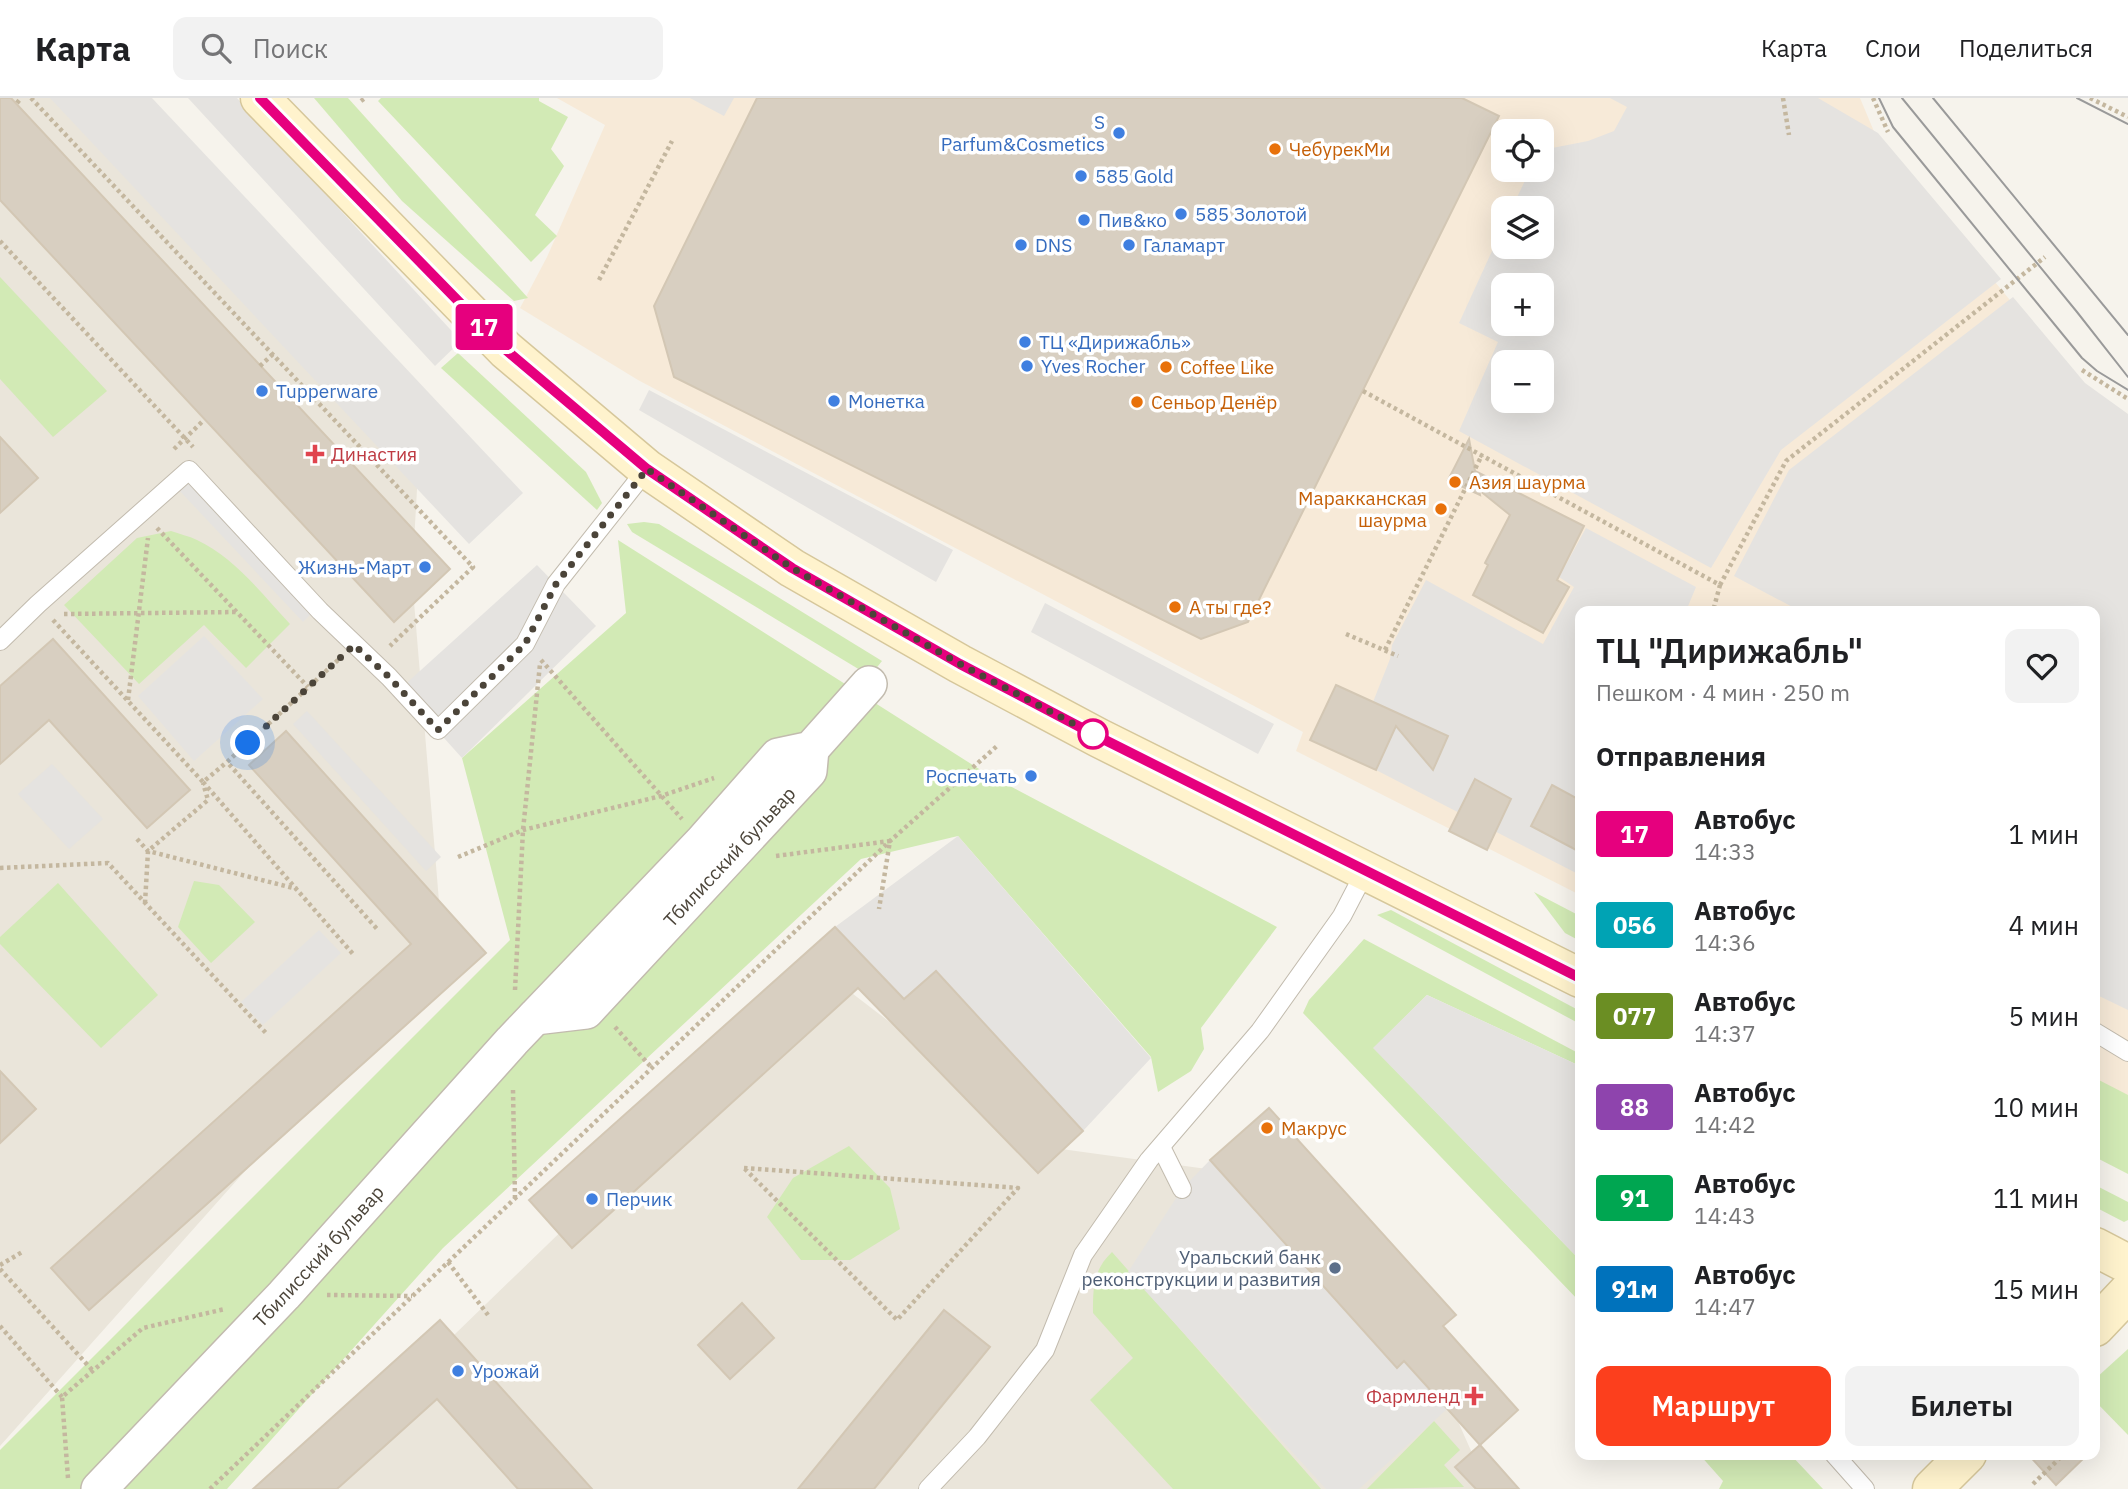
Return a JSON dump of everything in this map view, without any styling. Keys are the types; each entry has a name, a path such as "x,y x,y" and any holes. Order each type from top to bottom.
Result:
{"street":[{"path":"260,98 506,350 647,469 792,568 960,664 1099,737 1575,975"},
{"name":"Тбилисский бульвар","path":"524,1029 586,1011 594,1003 713,852 778,756 811,749 869,684"},
{"name":"Тбилисский бульвар","path":"99,1489 284,1295 524,1029 713,852"},
{"path":"2100,1250 2128,1264"},
{"path":"2100,1323 2128,1292"},
{"path":"1932,1489 1961,1460"}],"lane":[{"path":"0,641 188,470 438,730 525,644 556,584 647,469"},
{"path":"928,1489 977,1437 1045,1350 1083,1255 1161,1147 1260,1031 1342,916 1366,870"},
{"path":"2100,1035 2128,1052"},
{"path":"1161,1147 1182,1189"},
{"path":"1841,1460 1865,1489"}],"path":[{"path":"17,103 21,98"},
{"path":"31,98 473,567 389,648"},
{"path":"1783,98 1789,135"},
{"path":"1873,98 1888,132"},
{"path":"2090,98 2128,117"},
{"path":"599,280 672,141"},
{"path":"1714,606 1720,584 1786,461 2045,257"},
{"path":"260,366 273,354"},
{"path":"2082,370 2128,399"},
{"path":"1363,391 1720,584"},
{"path":"1385,650 1482,455"},
{"path":"150,521 308,687"},
{"path":"128,701 149,534"},
{"path":"237,612 49,615 203,782 353,954"},
{"path":"1346,634 1398,656"},
{"path":"525,644 713,852 890,841"},
{"path":"203,782 354,645"},
{"path":"515,1199 524,1029 523,830 541,660"},
{"path":"210,1489 890,841 997,746"},
{"path":"227,762 378,930"},
{"path":"458,857 523,830 661,796 726,774"},
{"path":"145,903 148,851 208,800 203,782"},
{"path":"137,839 148,851 297,889"},
{"path":"878,909 890,841"},
{"path":"0,867 108,863 266,1033"},
{"path":"594,1003 652,1068"},
{"path":"744,1168 977,1185 1018,1188 897,1320 744,1168"},
{"path":"24,1251 0,1267 94,1372"},
{"path":"448,1262 488,1315"},
{"path":"0,1326 62,1397"},
{"path":"2033,1484 2058,1460"}],"shaded area":[{"path":"0,98 104,98 420,436 412,578 443,949 0,1446"},
{"path":"50,98 152,98 523,493 469,544"},
{"path":"188,98 237,98 461,341 435,366"},
{"path":"557,98 1860,98 1878,141 2082,387 2128,419 2128,1173 2100,1159 2100,606 1575,606 1575,892 1296,751 1303,732 638,380 520,308 547,257 605,125"},
{"path":"690,98 734,98 724,116"},
{"path":"1610,98 1818,98 1878,133 2001,279 1781,450 1711,568 1459,431 1491,358 1491,413 1554,413 1554,350 1494,350 1498,342 1459,323 1491,253 1491,259 1554,259 1554,196 1518,196 1524,182 1554,182 1554,148 1588,141 1614,131 1627,107"},
{"path":"2013,297 2085,383 2128,414 2128,1010 2100,996 2100,606 1791,606 1734,576 1789,470"},
{"path":"649,390 953,550 936,582 639,410"},
{"path":"189,478 314,611 303,622 177,488"},
{"path":"1586,528 1696,587 1688,606 1575,606 1575,872 1376,770 1401,715 1373,702 1390,659 1392,645 1426,580 1543,644 1574,587 1559,577"},
{"path":"537,565 596,626 462,758 400,689"},
{"path":"1045,603 1274,724 1258,754 1031,632"},
{"path":"204,636 263,699 194,761 138,696"},
{"path":"307,711 441,857 426,871 293,724"},
{"path":"52,764 103,819 69,849 18,794"},
{"path":"958,836 1151,1058 1083,1131 937,971 904,999 835,927"},
{"path":"319,930 341,953 263,1025 241,1002"},
{"path":"827,974 1054,1148 1258,1176 1416,1327 1488,1489 295,1489"},
{"path":"1427,995 1575,1064 1575,1255 1373,1048"},
{"path":"1210,1160 1398,1367 1404,1361 1447,1409 1359,1489 1326,1489 1128,1272 1182,1189"}],"green space":[{"path":"314,98 348,98 528,298 514,301 402,201"},
{"path":"381,98 539,98 539,101 568,117 551,149 564,166 535,215 557,236 531,262 378,101"},
{"path":"0,277 107,391 53,437 0,379"},
{"path":"458,353 586,472 602,503 597,510 441,368"},
{"path":"627,524 659,524 882,661 870,676 632,532"},
{"path":"171,531 197,540 223,556 290,624 246,668 204,625 139,684 64,605 137,538"},
{"path":"618,540 987,774 1277,927 1201,1028 1204,1049 1191,1071 1158,1092 1151,1057 958,836 861,859 443,1248 227,1489 0,1489 0,1450 510,940 462,758 626,613"},
{"path":"194,881 219,885 255,922 211,963 178,927"},
{"path":"58,883 158,995 101,1048 0,944 0,937"},
{"path":"1534,892 1575,913 1575,938 1565,933"},
{"path":"1391,910 1575,1008 1575,1021 1377,915"},
{"path":"1364,939 1575,1051 1575,1064 1427,995 1374,1048 1575,1255 1575,1297 1303,1013 1309,1000"},
{"path":"2100,1081 2128,1095 2128,1174 2100,1160"},
{"path":"849,1146 890,1188 900,1229 850,1260 801,1260 767,1217 793,1178"},
{"path":"2100,1188 2128,1202 2128,1220 2124,1222 2100,1210"},
{"path":"1112,1252 1321,1489 1173,1489 1090,1400 1133,1358 1093,1313 1095,1280 1101,1266"},
{"path":"2128,1349 2128,1435 2100,1406 2100,1374"},
{"path":"1434,1421 1460,1450 1444,1465 1464,1487 1367,1489"},
{"path":"1704,1460 1796,1460 1823,1489 1719,1489 1723,1481"}],"building":[{"path":"0,98 11,98 450,569 394,622 0,200"},
{"name":"ТЦ «Дирижабль»","path":"757,98 1462,98 1499,116 1498,119 1491,119 1491,132 1248,622 1201,639 674,377 654,306"},
{"path":"0,437 38,478 0,513"},
{"path":"1469,439 1475,471 1584,526 1557,580 1569,587 1543,633 1473,595 1488,565 1485,563 1510,515 1479,490 1480,495 1448,480"},
{"path":"53,639 190,790 147,828 49,720 0,764 0,686"},
{"path":"1336,685 1448,736 1433,770 1396,726 1376,770 1310,740"},
{"path":"286,731 486,953 89,1310 51,1268 411,944 249,765"},
{"path":"1475,779 1511,799 1487,850 1449,831"},
{"path":"1552,785 1575,797 1575,849 1531,826"},
{"path":"835,927 904,999 936,971 1083,1131 1038,1173 858,988 572,1248 529,1200"},
{"path":"0,1071 36,1109 0,1143"},
{"path":"1269,1108 1456,1315 1443,1326 1518,1410 1480,1445 1404,1361 1397,1368 1210,1160"},
{"path":"742,1303 774,1338 730,1379 698,1345"},
{"path":"944,1310 990,1347 874,1489 798,1489"},
{"path":"440,1320 592,1489 518,1489 437,1399 337,1489 253,1489"},
{"path":"1480,1445 1519,1489 1476,1489 1455,1467"},
{"path":"2033,1460 2082,1460 2056,1485"}],"tram line":[{"path":"1879,98 1893,127 2082,358 2097,371 2128,390"},
{"path":"1902,98 2128,377"},
{"path":"1933,98 2128,335"},
{"path":"2077,98 2128,124"}],"bus line":[{"name":"17","path":"260,98 506,350 647,469 792,568 960,664 1099,737 1575,975"}],"place":[{"name":"S Parfum&Cosmetics","path":"1119,133"},
{"name":"ЧебурекМи","path":"1275,149"},
{"name":"585 Gold","path":"1081,176"},
{"name":"585 Золотой","path":"1181,214"},
{"name":"Пив&ко","path":"1084,220"},
{"name":"DNS","path":"1021,245"},
{"name":"Галамарт","path":"1129,245"},
{"name":"ТЦ «Дирижабль»","path":"1025,342"},
{"name":"Yves Rocher","path":"1027,366"},
{"name":"Coffee Like","path":"1166,367"},
{"name":"Tupperware","path":"262,391"},
{"name":"Монетка","path":"834,401"},
{"name":"Сеньор Денёр","path":"1137,402"},
{"name":"Династия","path":"315,454"},
{"name":"Азия шаурма","path":"1455,482"},
{"name":"Маракканская шаурма","path":"1441,509"},
{"name":"Жизнь-Март","path":"425,567"},
{"name":"А ты где?","path":"1175,607"},
{"name":"Роспечать","path":"1031,776"},
{"name":"Макрус","path":"1267,1128"},
{"name":"Перчик","path":"592,1199"},
{"name":"Уральский банк реконструкции и развития","path":"1335,1268"},
{"name":"Урожай","path":"458,1371"},
{"name":"Фармленд","path":"1474,1396"}],"route":[{"path":"248,743 354,645 389,677 438,730 525,644 556,584 647,469 792,568 960,664 1099,737 1093,734"}]}
